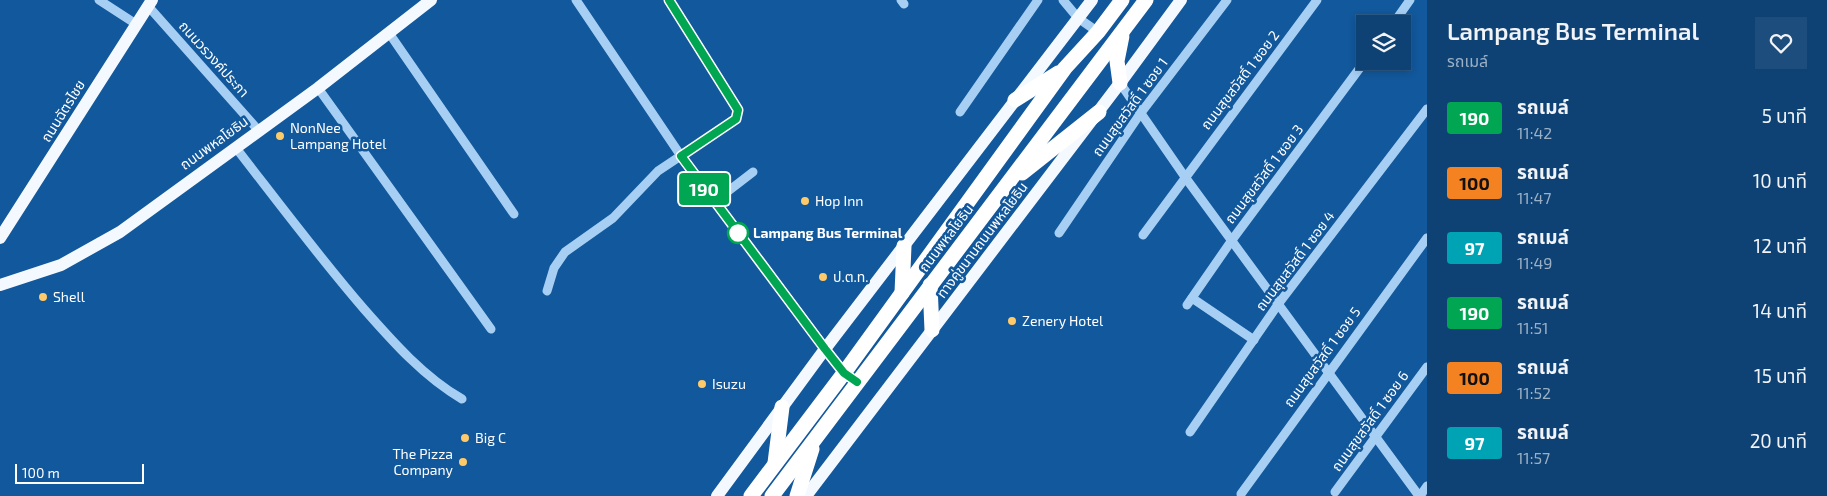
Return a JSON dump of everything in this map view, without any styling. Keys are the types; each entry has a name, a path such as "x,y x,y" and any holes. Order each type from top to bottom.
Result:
{"highway":[{"name":"ถนนพหลโยธิน","path":"752,496 844,373 1065,68 1098,32 1122,0"},
{"name":"ถนนพหลโยธิน","path":"772,496 1146,0"},
{"path":"1120,83 1117,60 1124,29"},
{"path":"1015,100 1065,68"},
{"path":"1005,187 1099,112"},
{"path":"902,293 904,246"},
{"path":"930,285 932,330"},
{"path":"844,373 857,382"},
{"path":"775,465 779,411"},
{"path":"797,496 816,438"}],"main road":[{"name":"ถนนพหลโยธิน","path":"0,285 61,265 120,232 318,88 431,0"},
{"path":"716,496 825,349 1092,0"},
{"name":"ทางคู่ขนานถนนพหลโยธิน","path":"806,496 1099,112 1181,0"},
{"name":"ถนนฉัตรไชย","path":"0,238 150,3"}],"street":[{"path":"99,0 136,24"},
{"path":"576,0 714,202 844,373"},
{"path":"547,291 554,268 565,252 599,230 658,171 736,119 738,110 669,0"},
{"path":"960,112 1038,0"},
{"path":"1063,0 1078,18 1098,32"},
{"name":"ถนนสุขสวัสดิ์ 1 ซอย 1","path":"1059,233 1140,114 1227,0"},
{"name":"ถนนสุขสวัสดิ์ 1 ซอย 2","path":"1143,235 1318,0"},
{"path":"1399,15 1410,0"},
{"name":"ถนนวรวงค์ประภา","path":"150,3 259,131"},
{"path":"389,33 514,214"},
{"name":"ถนนสุขสวัสดิ์ 1 ซอย 3","path":"1254,340 1189,301 1358,70"},
{"path":"1120,83 1185,177 1419,496 1427,486"},
{"path":"318,88 491,329"},
{"name":"ถนนสุขสวัสดิ์ 1 ซอย 4","path":"1190,432 1279,304 1427,109"},
{"path":"236,148 332,272 374,320 396,344 431,376 462,399"},
{"path":"714,202 753,172"},
{"name":"ถนนสุขสวัสดิ์ 1 ซอย 5","path":"1241,494 1427,238"},
{"name":"ถนนสุขสวัสดิ์ 1 ซอย 6","path":"1335,492 1427,367"}],"bus line":[{"name":"190","path":"669,0 738,110 739,115 736,119 681,156 825,349 844,373 857,382"}],"place":[{"name":"NonNee Lampang Hotel","path":"280,136"},
{"name":"Hop Inn","path":"805,201"},
{"name":"Lampang Bus Terminal","path":"738,233"},
{"name":"ป.ต.ท.","path":"823,277"},
{"name":"Shell","path":"43,297"},
{"name":"Zenery Hotel","path":"1012,321"},
{"name":"Isuzu","path":"702,384"},
{"name":"Big C","path":"465,438"},
{"name":"The Pizza Company","path":"463,462"}]}
